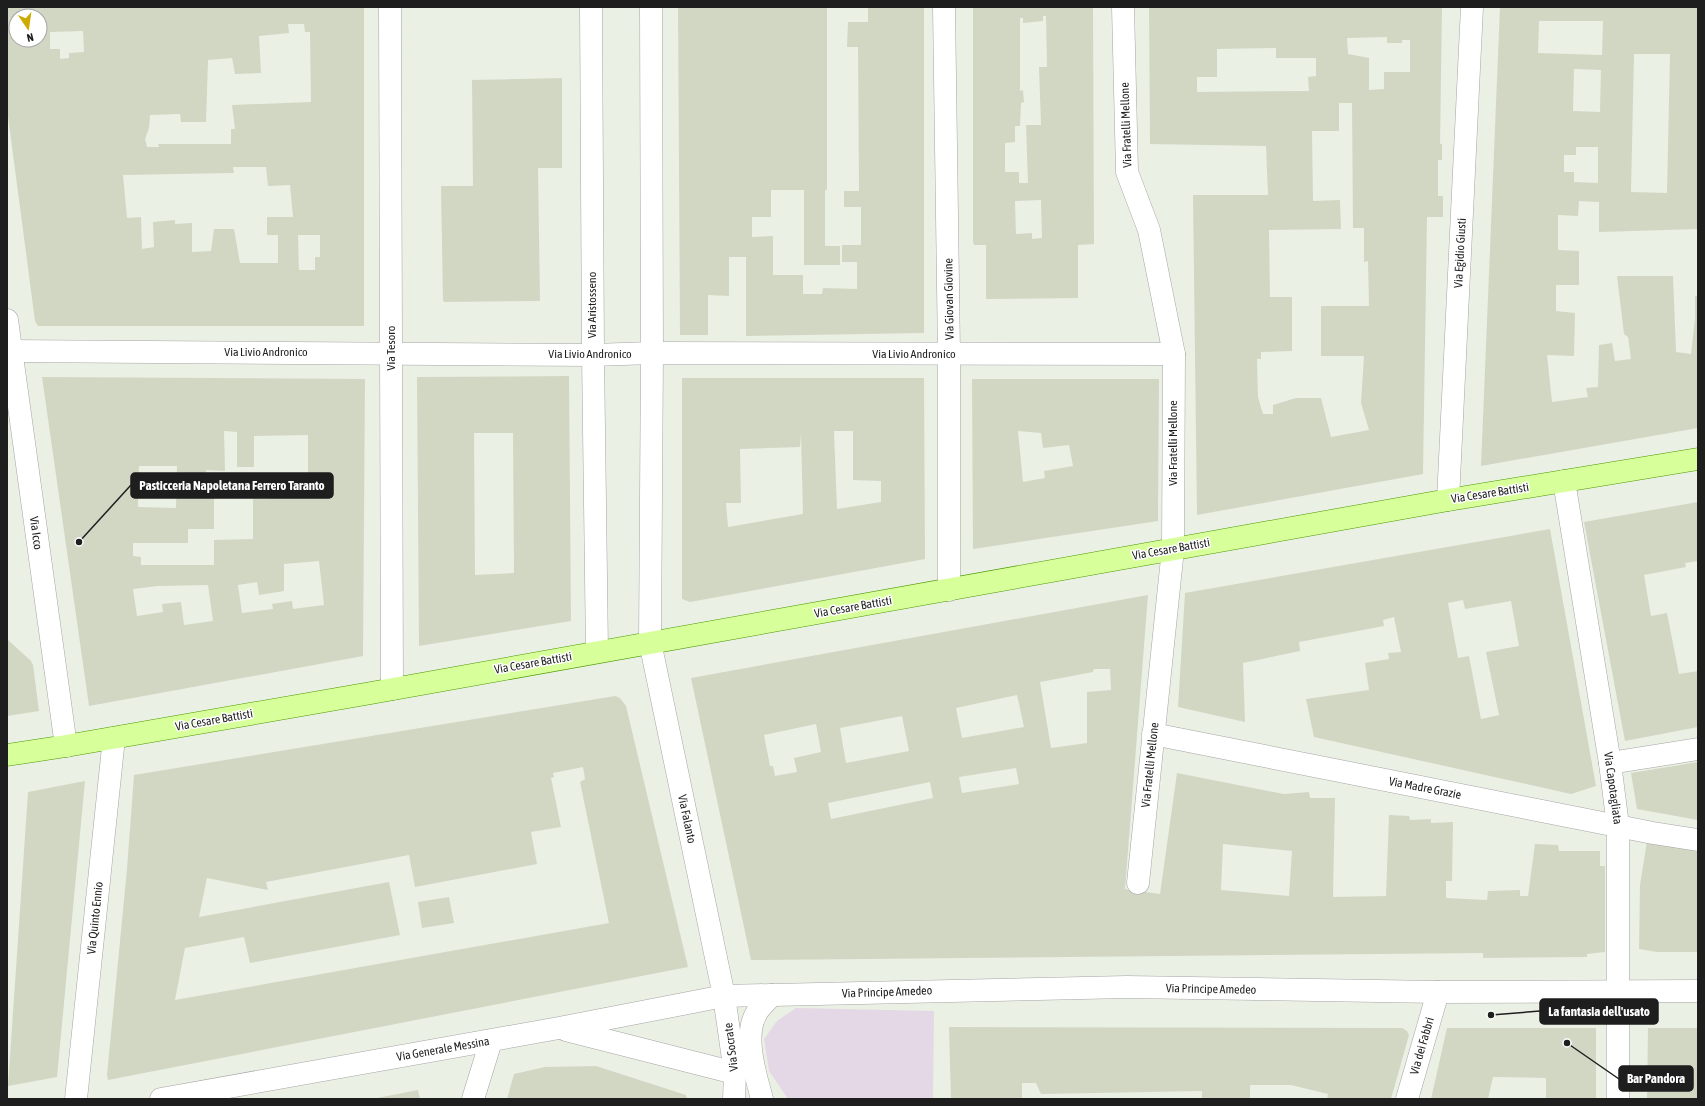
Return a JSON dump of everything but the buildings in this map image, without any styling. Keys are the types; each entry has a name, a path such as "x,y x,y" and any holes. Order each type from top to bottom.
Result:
{"main road":[{"name":"Via Cesare Battisti","path":"7,754 114,738 1448,500 1698,459"}],"street":[{"name":"Via Tesoro","path":"390,7 392,689"},
{"name":"Via Aristosseno","path":"591,7 592,355 597,651"},
{"path":"650,642 652,353 651,7"},
{"name":"Via Giovan Giovine","path":"944,7 950,354 949,590"},
{"name":"Via Fratelli Mellone","path":"1123,7 1127,172 1149,230 1174,354 1173,549 1138,883"},
{"name":"Via Egidio Giusti","path":"1448,500 1472,7"},
{"name":"Via Icco","path":"7,320 9,351 66,746"},
{"name":"Via Livio Andronico","path":"9,351 391,352 592,355 652,353 1174,354"},
{"name":"Via Capotagliata","path":"1564,481 1610,763 1618,826 1618,1099"},
{"name":"Via Falanto","path":"650,642 724,996"},
{"name":"Via Madre Grazie","path":"1153,734 1618,826 1698,840"},
{"name":"Via Quinto Ennio","path":"76,1099 114,738"},
{"path":"1610,763 1698,749"},
{"name":"Via Principe Amedeo","path":"724,996 1126,987 1438,992 1698,991"},
{"name":"Via dei Fabbri","path":"1407,1099 1438,992"},
{"path":"762,1099 756,1075 750,1038 755,1014 772,995"},
{"name":"Via Generale Messina","path":"161,1099 490,1041 724,996"},
{"name":"Via Socrate","path":"724,996 735,1073 734,1099"},
{"path":"559,1028 735,1073"},
{"path":"473,1099 490,1041"}],"shaded area":[{"path":"796,1008 934,1011 933,1099 788,1099 769,1071 764,1039 777,1021"}],"place":[{"name":"Pasticceria Napoletana Ferrero Taranto","path":"79,542"},
{"name":"La fantasia dell'usato","path":"1491,1015"},
{"name":"Bar Pandora","path":"1567,1043"}]}
